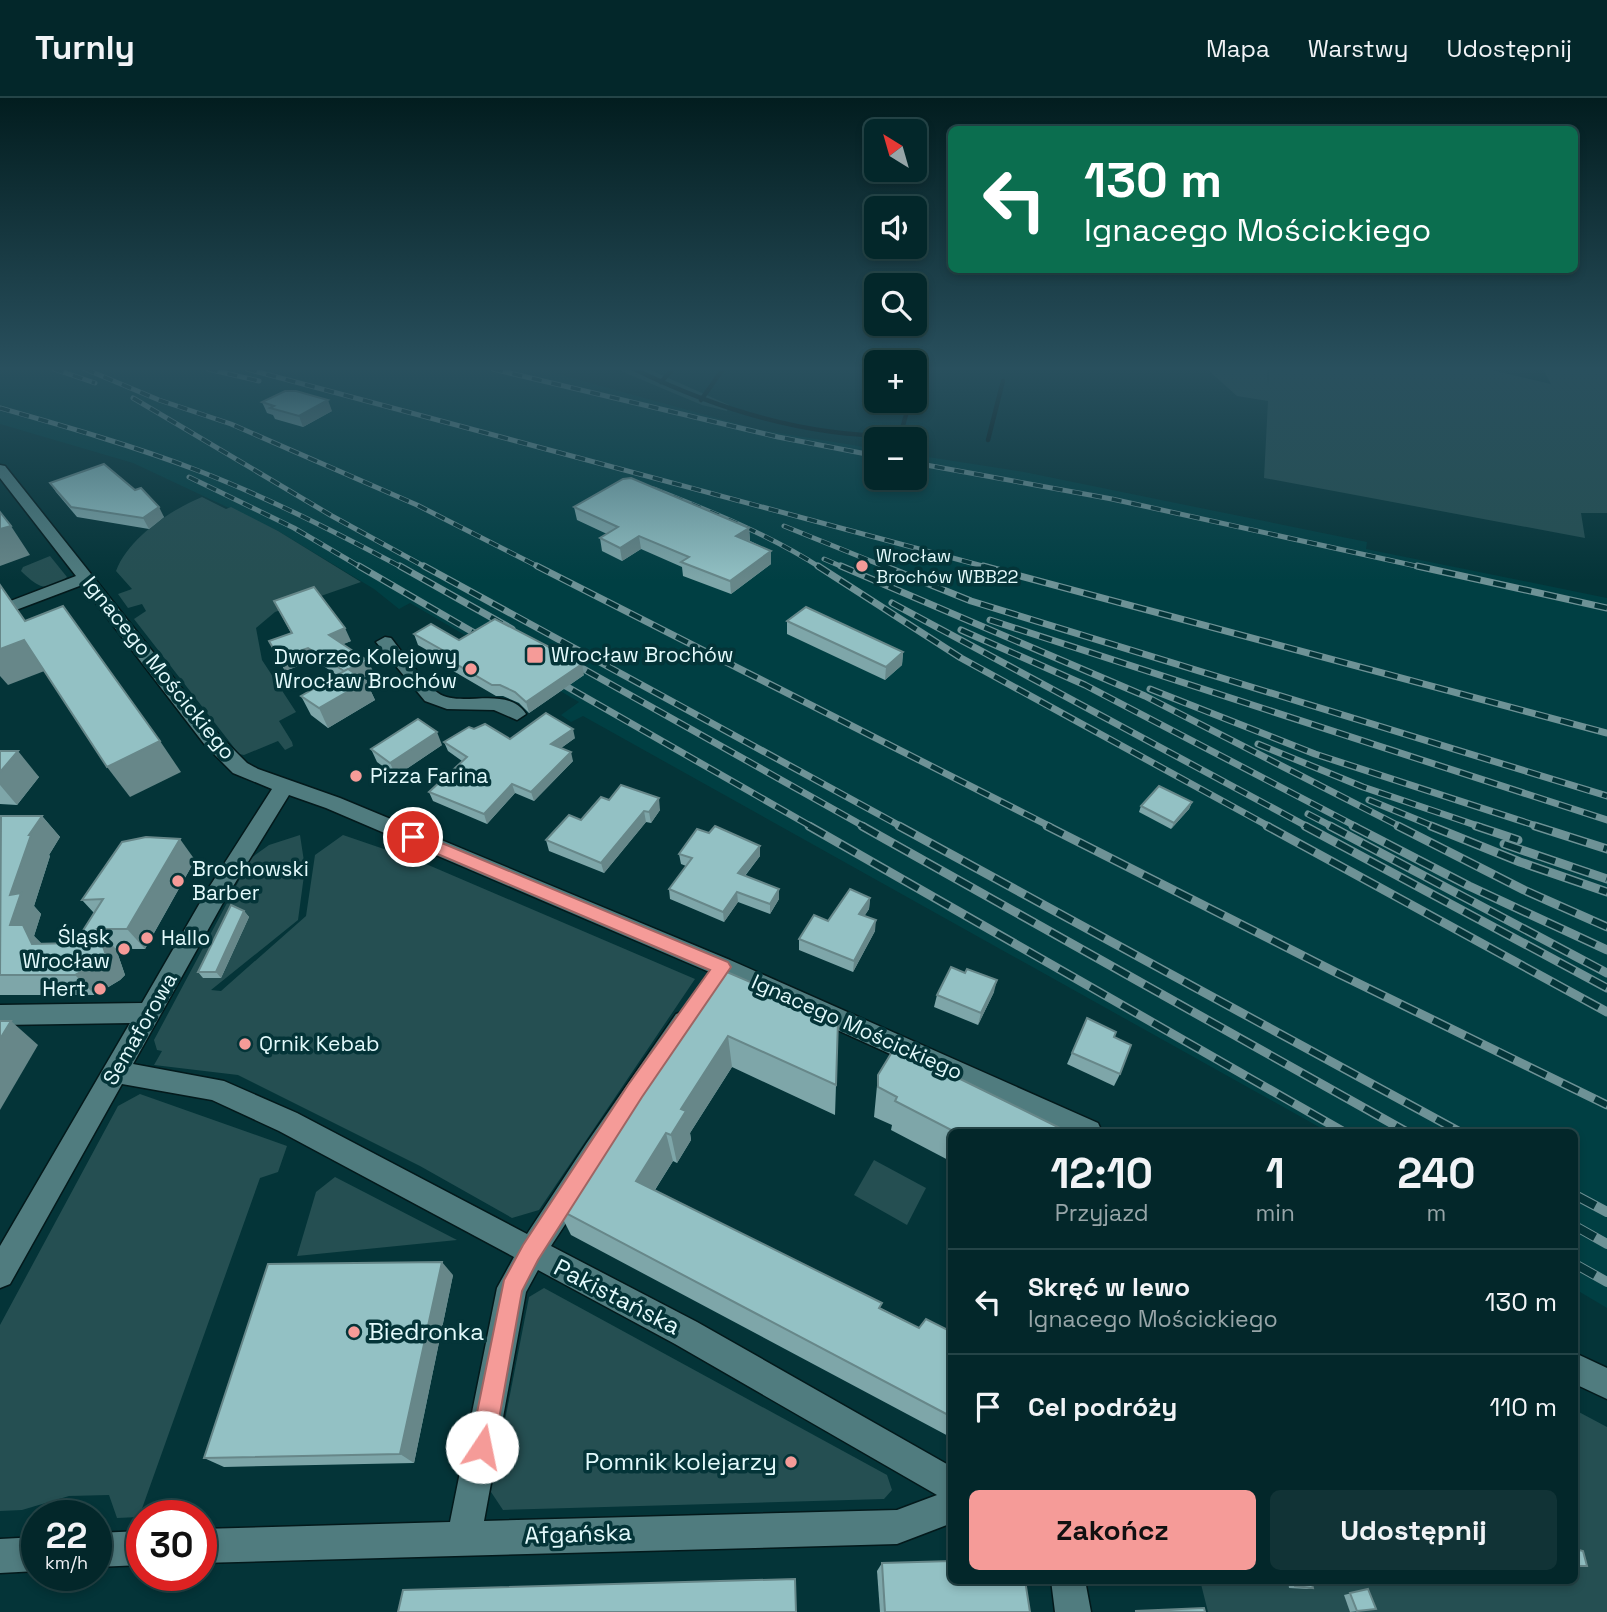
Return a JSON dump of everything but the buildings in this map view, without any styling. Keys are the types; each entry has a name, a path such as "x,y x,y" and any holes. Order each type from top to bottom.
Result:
{"street":[{"name":"Ignacego Mościckiego","path":"0,469 212,740 240,768 352,811 710,985 1016,1097 1083,1129"},
{"path":"0,611 86,578"},
{"path":"385,642 430,697 447,703 497,704 517,714"},
{"name":"Semaforowa","path":"0,1275 216,895 284,786"},
{"path":"464,1537 512,1288 531,1252 635,1091 710,985"},
{"path":"0,1015 107,1012 149,1014"},
{"name":"Pakistańska","path":"116,1072 215,1089 322,1139 686,1333 948,1483"},
{"path":"1578,1370 1607,1384"},
{"name":"Afgańska","path":"217,1545 897,1527 948,1508"},
{"path":"0,1556 21,1555"},
{"path":"1069,1584 1073,1612"}],"shaded area":[{"path":"53,440 819,440 864,447 864,490 927,490 927,457 1024,472 1367,542 1366,549 1607,598 1607,1308 1578,1291 1578,1129 1323,1129 583,716 571,722 561,715 579,702 410,603 399,609 374,589 278,531 133,463"}],"green space":[{"path":"1266,440 1607,440 1607,513 1581,513 1585,538 1264,478"},
{"path":"202,497 226,509 231,507 278,531 361,582 275,612 256,628 262,660 296,712 279,721 293,746 285,750 278,741 244,755 239,754 134,619 146,611 142,604 128,608 118,594 132,589 116,571 131,547 152,526 177,509"},
{"path":"50,556 67,577 60,582 48,587 42,586 21,571 23,567"},
{"path":"300,835 305,868 298,920 211,990 221,991 306,916 315,855 343,835 419,861 695,979 539,1210 512,1218 420,1166 238,1075 154,1065 162,1051 157,1050 154,1040 251,858 269,845"},
{"path":"140,1094 287,1146 278,1172 260,1178 145,1500 126,1500 126,1518 117,1518 109,1495 21,1500 21,1510 0,1511 0,1325 118,1106"},
{"path":"874,1160 926,1188 907,1225 854,1195"},
{"path":"335,1177 457,1240 297,1256 316,1192"},
{"path":"544,1288 887,1475 892,1490 884,1499 503,1510 491,1492 529,1297"},
{"path":"1578,1412 1607,1427 1607,1612 1208,1612 1201,1584 1578,1584"}],"railway":[{"path":"107,440 225,481 277,504 403,568"},
{"path":"203,440 332,516 427,568"},
{"path":"267,440 417,505 541,568"},
{"path":"511,440 990,568"},
{"path":"792,440 864,454"},
{"path":"927,465 1112,499 1425,568"},
{"path":"189,477 294,528 362,568"},
{"path":"654,489 760,534 821,568"},
{"path":"784,526 888,568"},
{"path":"824,559 845,568"},
{"path":"359,566 490,642"},
{"path":"400,566 512,629"},
{"path":"424,566 902,827"},
{"path":"537,566 1051,827"},
{"path":"818,566 961,658 1270,827"},
{"path":"841,566 1145,696 1401,827"},
{"path":"884,566 971,601 1607,796"},
{"path":"983,566 1607,733"},
{"path":"1417,566 1607,608"},
{"path":"892,603 1308,827"},
{"path":"990,620 1607,820"},
{"path":"961,630 1085,685 1357,827"},
{"path":"564,658 865,827"},
{"path":"550,677 812,827"},
{"path":"1150,689 1315,754 1540,827"},
{"path":"1258,744 1363,787 1481,827"},
{"path":"1369,800 1435,827"},
{"path":"1308,814 1333,827"},
{"path":"809,826 1339,1129"},
{"path":"862,826 1402,1129"},
{"path":"899,826 1454,1129"},
{"path":"1047,826 1339,974 1607,1105"},
{"path":"1267,826 1607,1012"},
{"path":"1305,826 1607,988"},
{"path":"1330,826 1607,973"},
{"path":"1353,826 1469,886 1607,950"},
{"path":"1398,826 1524,890 1607,927"},
{"path":"1431,826 1520,862 1607,892"},
{"path":"1476,826 1518,840"},
{"path":"1535,826 1607,849"},
{"path":"1504,844 1607,879"},
{"path":"1578,1197 1607,1212"},
{"path":"1578,1228 1607,1244"},
{"path":"1578,1266 1607,1282"}],"place":[{"name":"Wrocław Brochów WBB22","path":"862,566"},
{"name":"Wrocław Brochów","path":"535,655"},
{"name":"Dworzec Kolejowy Wrocław Brochów","path":"471,669"},
{"name":"Pizza Farina","path":"356,776"},
{"name":"Brochowski Barber","path":"178,881"},
{"name":"Hallo","path":"147,938"},
{"name":"Śląsk Wrocław","path":"124,949"},
{"name":"Hert","path":"100,989"},
{"name":"Qrnik Kebab","path":"245,1044"},
{"name":"Biedronka","path":"354,1332"},
{"name":"Pomnik kolejarzy","path":"791,1462"}],"route":[{"path":"413,837 722,967 635,1091 531,1252 512,1288 482,1447"}]}
